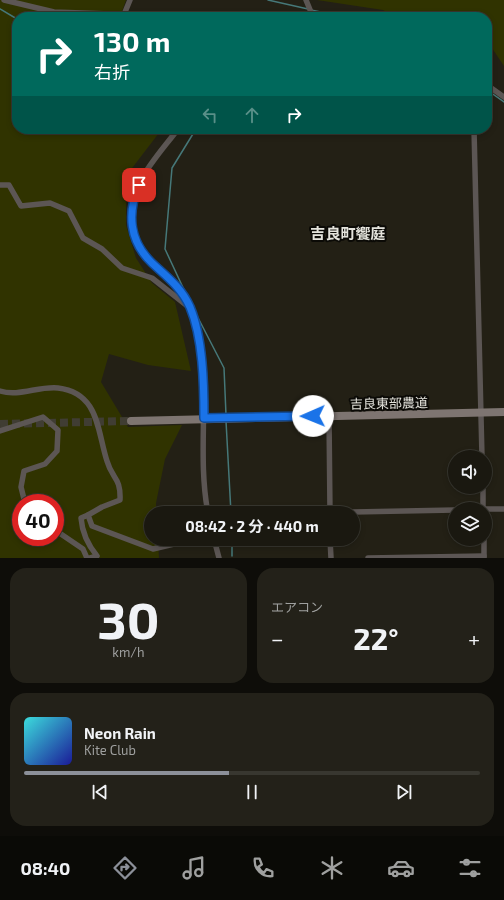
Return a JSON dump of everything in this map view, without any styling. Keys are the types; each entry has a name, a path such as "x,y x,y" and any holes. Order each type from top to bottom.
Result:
{"street":[{"path":"4,0 43,12"},
{"path":"125,12 130,0"},
{"path":"306,0 311,12"},
{"path":"492,89 504,97"},
{"path":"174,134 143,175 134,196 131,209 131,224 137,243 142,252 177,285 190,308 203,368 204,479 207,506"},
{"path":"474,134 482,450"},
{"path":"0,184 9,185 21,206 50,203 68,211 83,238 102,249 122,268 152,278 190,308"},
{"path":"0,391 9,394 58,388 76,394 93,408 107,462 121,486 120,500 102,506 81,518 82,527 92,549 97,556 89,558 83,549 64,536"},
{"name":"吉良東部農道","path":"131,421 204,418 504,412"},
{"path":"329,416 330,506"},
{"path":"0,431 42,417 58,430 57,451 45,464 24,471 21,487 22,494"},
{"path":"492,509 504,509"},
{"path":"360,512 448,510"},
{"path":"88,515 92,526 144,546"},
{"path":"145,546 153,549 166,546"},
{"path":"216,546 219,558"},
{"path":"330,546 331,558"},
{"path":"368,558 484,557 484,546"}],"shaded area":[{"path":"0,0 126,0 122,12 12,12 12,134 158,134 126,176 126,225 136,258 152,283 175,302 191,371 148,365 109,354 101,382 128,427 182,425 165,459 156,506 144,506 144,546 158,546 159,558 0,558"},
{"path":"317,0 504,0 504,66 492,48 492,12 386,12 383,10"}],"waterway":[{"path":"268,0 308,9"},
{"path":"0,9 12,16"},
{"path":"311,10 321,12"},
{"path":"492,94 504,102"},
{"path":"186,294 165,249 172,168 193,134"},
{"path":"194,310 224,368 226,415"},
{"path":"226,421 231,506"},
{"path":"232,546 232,556"}],"tunnel":[{"path":"0,424 131,421"}],"district":[{"name":"吉良町饗庭","path":"348,234"}],"route":[{"path":"139,185 134,196 131,209 133,234 142,252 177,285 190,308 203,368 204,418 313,416"}]}
